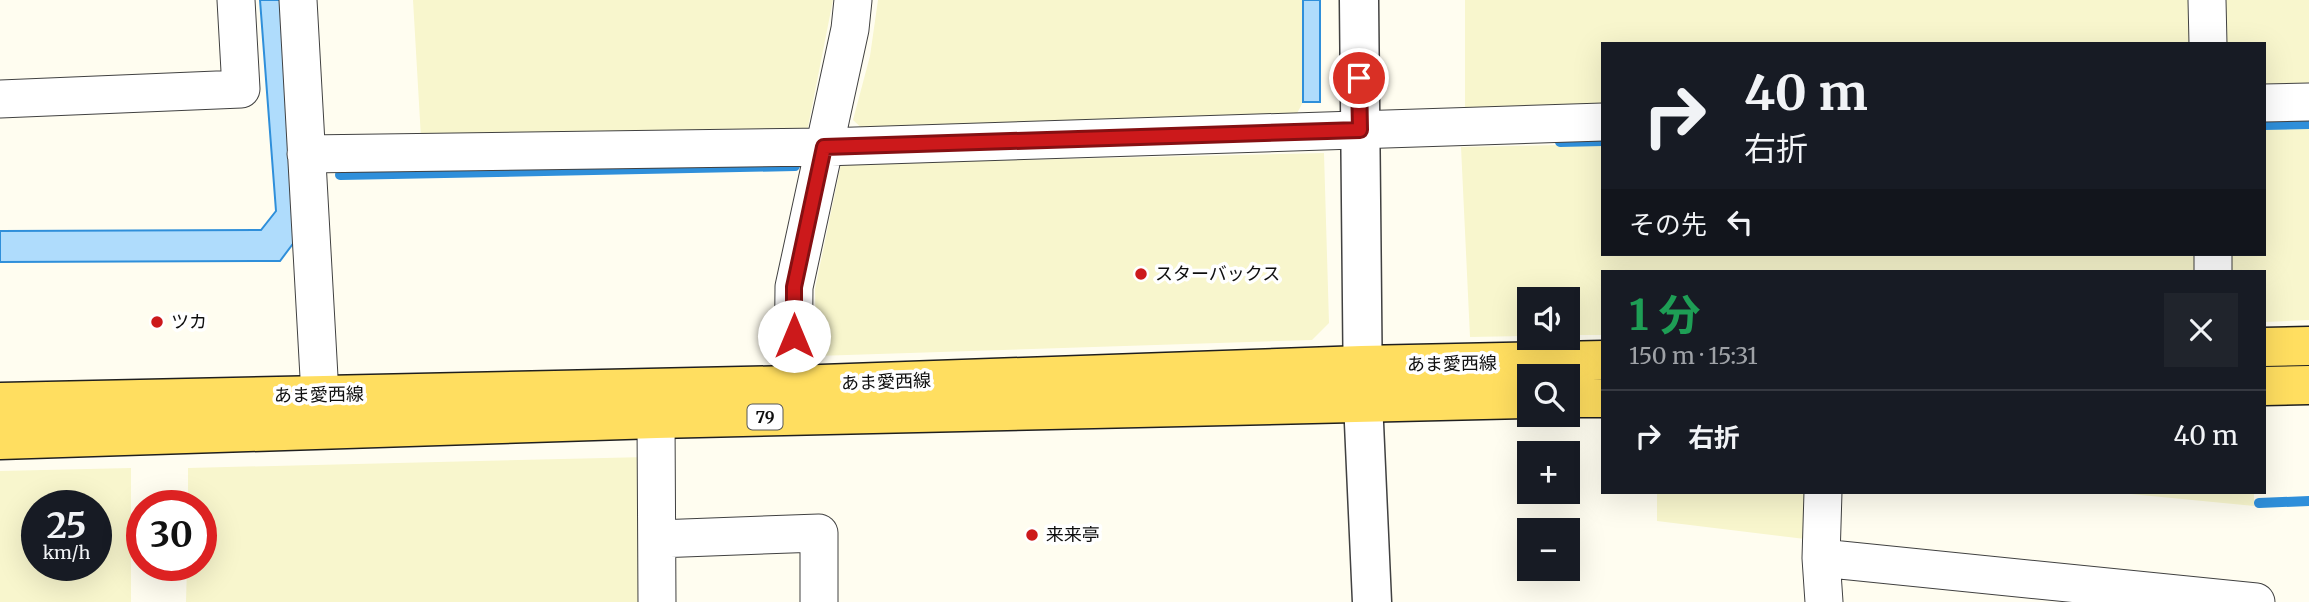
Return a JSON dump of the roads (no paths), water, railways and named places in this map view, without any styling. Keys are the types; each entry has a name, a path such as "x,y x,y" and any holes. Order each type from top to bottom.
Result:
{"main road":[{"path":"2266,347 2309,346"},
{"name":"あま愛西線","path":"0,440 656,419 1362,383 1601,360"},
{"name":"あま愛西線","path":"0,402 793,385 1362,383 1517,398"},
{"path":"2266,386 2309,385"},
{"path":"1580,398 1601,398"}],"street":[{"path":"0,99 241,89 236,0"},
{"path":"298,0 320,395"},
{"path":"793,385 794,287 850,29 853,0"},
{"path":"1359,0 1362,383 1372,602"},
{"path":"2207,0 2208,42"},
{"path":"2266,103 2309,102"},
{"path":"306,154 824,147 1601,122"},
{"path":"656,419 657,602"},
{"path":"1823,494 1821,558 1824,602"},
{"path":"657,539 820,533 819,602"},
{"path":"1821,558 2256,602"}],"water":[{"path":"260,0 284,0 298,237 280,261 0,262 0,231 261,230 276,211"},
{"path":"1303,0 1320,0 1320,102 1303,102"}],"waterway":[{"path":"2266,125 2309,124"},
{"path":"1560,142 1601,141"},
{"path":"340,175 795,166"},
{"path":"2259,503 2309,501"}],"place":[{"name":"スターバックス","path":"1141,274"},
{"name":"ツカ","path":"157,322"},
{"name":"来来亭","path":"1032,535"}]}
